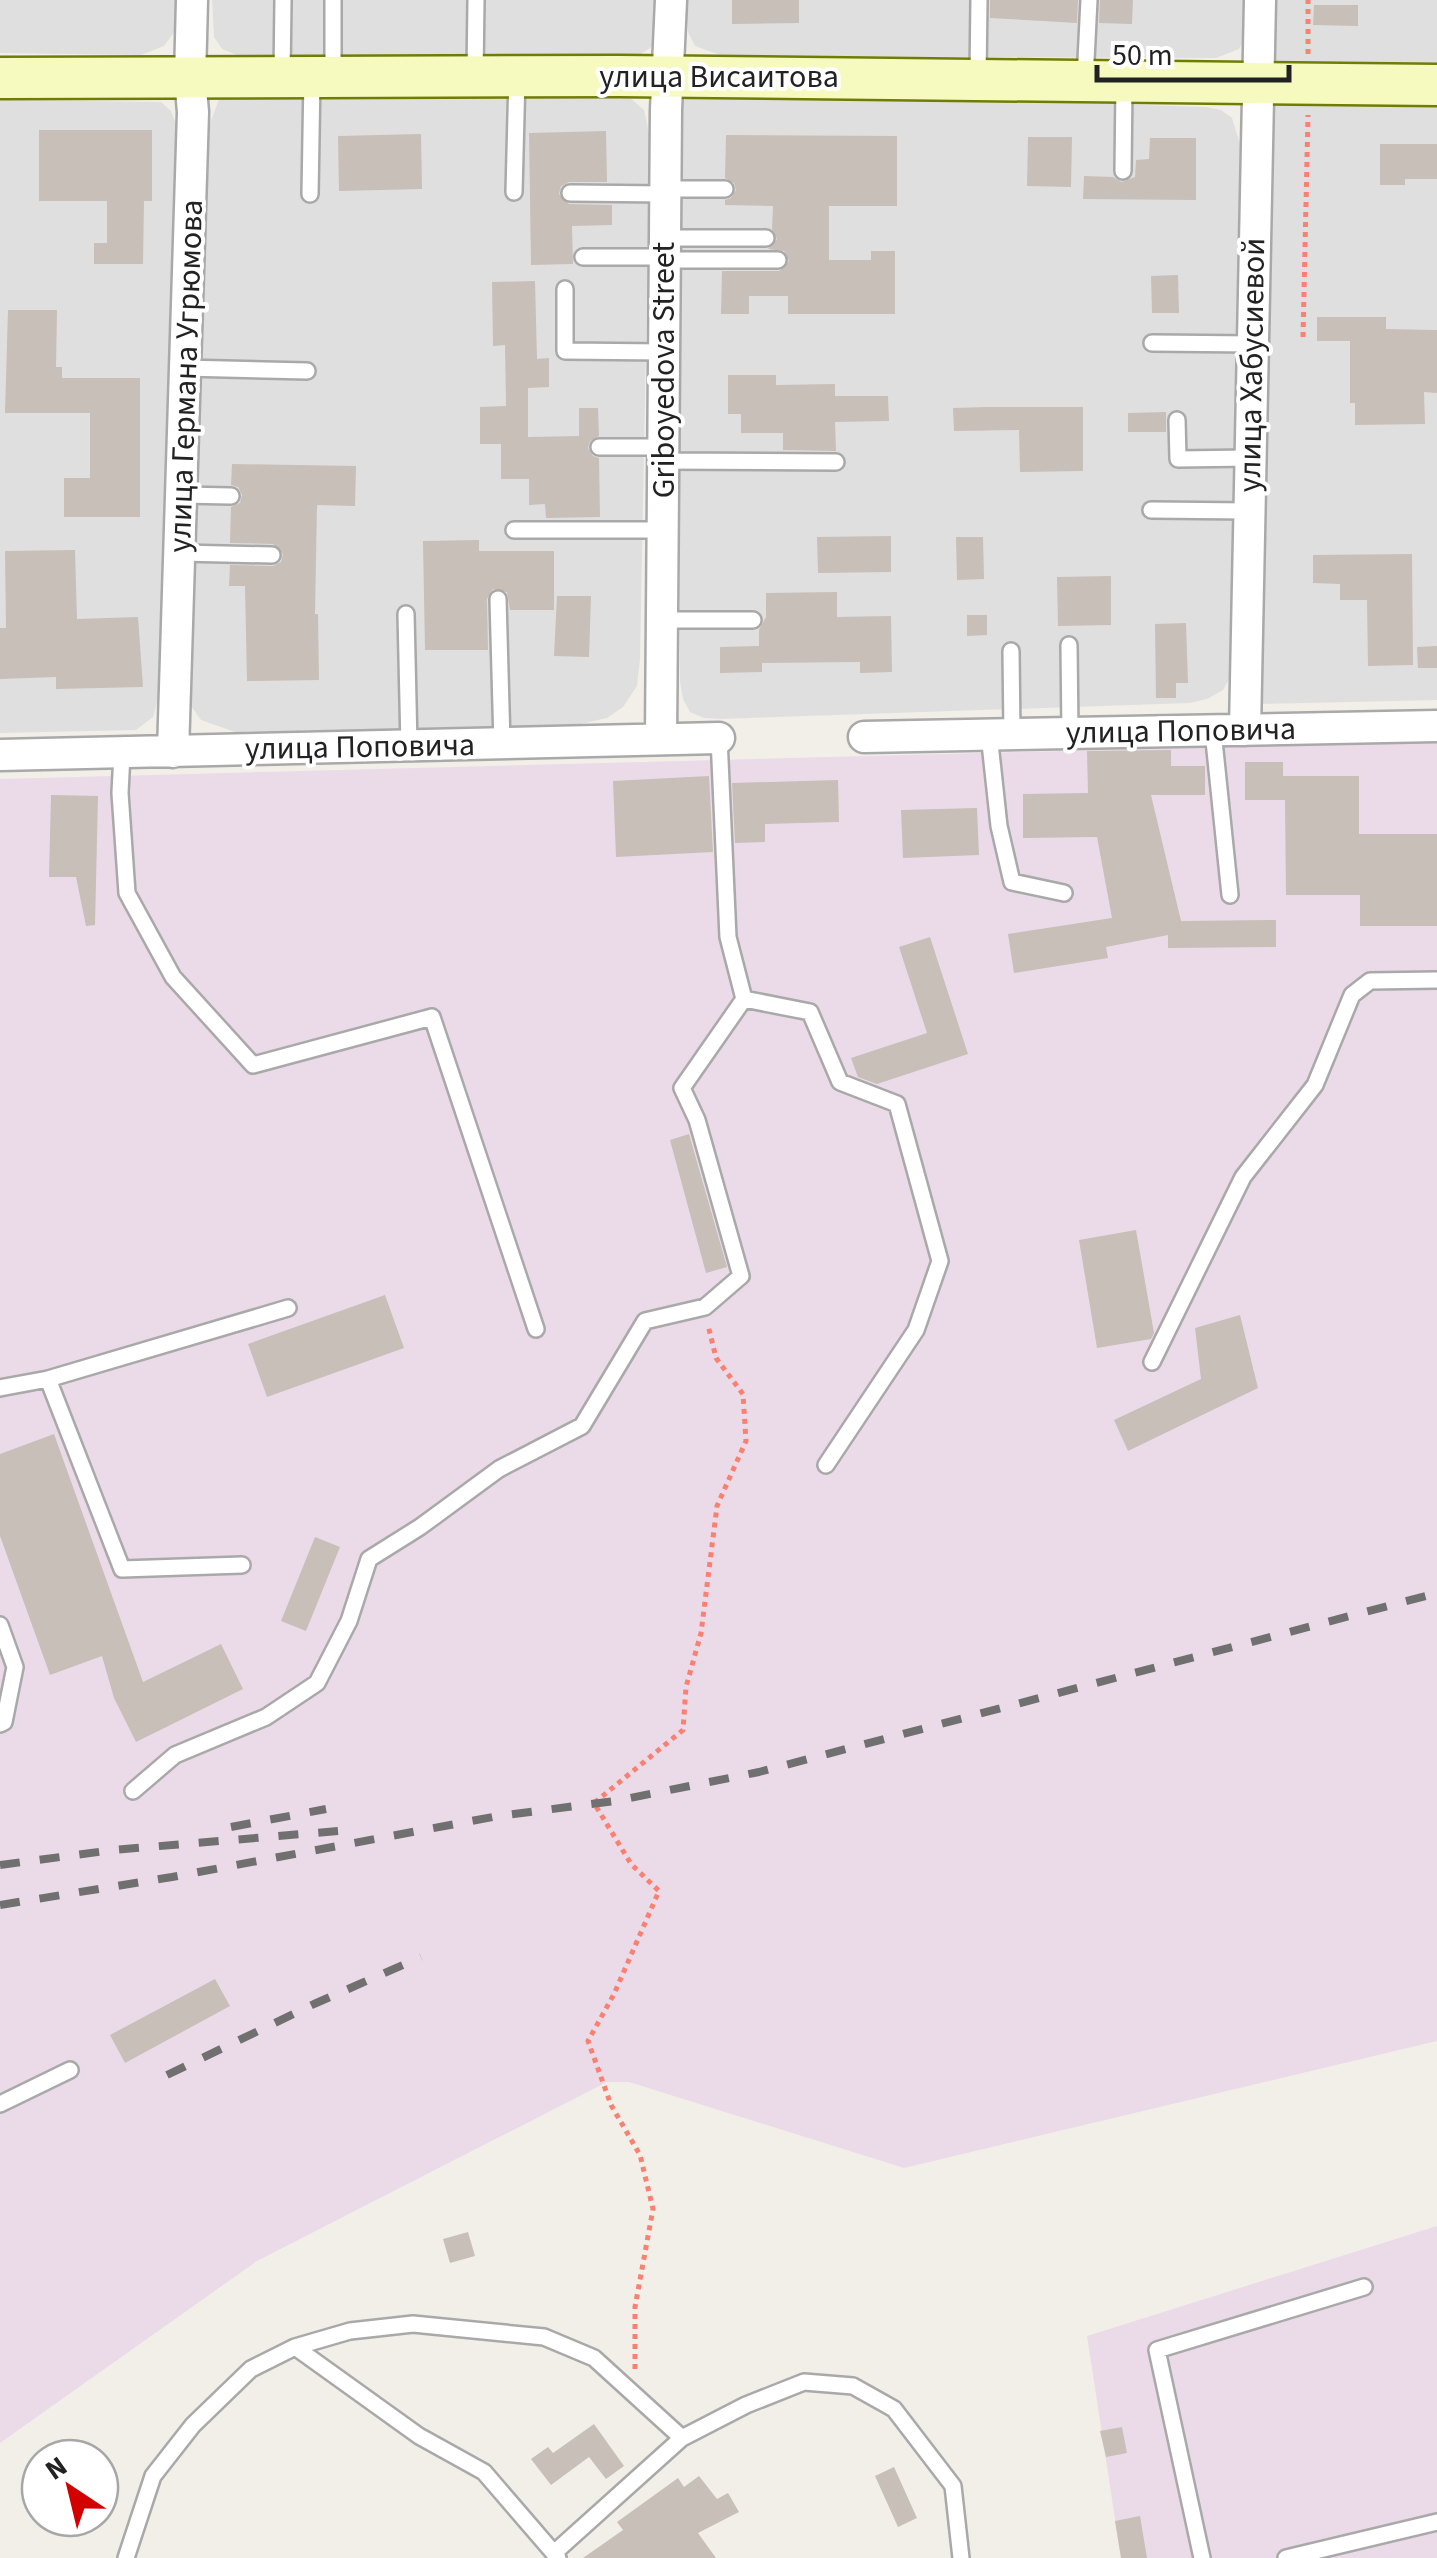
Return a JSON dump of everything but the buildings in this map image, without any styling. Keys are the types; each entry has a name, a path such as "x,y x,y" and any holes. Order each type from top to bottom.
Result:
{"main road":[{"name":"улица Висаитова","path":"0,78 475,75 1437,84"}],"street":[{"name":"улица Германа Угрюмова","path":"172,752 193,112 192,0"},
{"name":"Griboyedova Street","path":"660,739 671,0"},
{"name":"улица Хабусиевой","path":"1245,730 1260,0"},
{"name":"улица Поповича","path":"864,737 1437,726"},
{"name":"улица Поповича","path":"0,755 719,738"}],"lane":[{"path":"284,0 309,77 310,194"},
{"path":"309,77 334,0"},
{"path":"475,75 476,0"},
{"path":"978,79 979,0"},
{"path":"1089,0 1123,171"},
{"path":"514,192 517,76"},
{"path":"570,193 725,189"},
{"path":"583,256 665,251 766,238"},
{"path":"665,251 778,260"},
{"path":"565,290 564,351 664,352"},
{"path":"1152,343 1253,344"},
{"path":"184,368 307,371"},
{"path":"1178,420 1178,459 1250,458"},
{"path":"599,447 836,462"},
{"path":"182,495 231,496"},
{"path":"1151,510 1249,511"},
{"path":"514,530 663,530"},
{"path":"181,553 272,555"},
{"path":"498,599 502,744"},
{"path":"406,614 409,746"},
{"path":"662,620 753,620"},
{"path":"1069,645 1070,733"},
{"path":"1011,651 1001,734 999,826 1012,882 1064,892"},
{"path":"1213,730 1230,895"},
{"path":"132,1791 175,1755 266,1717 317,1683 349,1621 369,1558 499,1470 582,1426 645,1320 704,1307 741,1276 697,1120 682,1088 744,999 728,936 719,738"},
{"path":"122,754 120,794 127,893 173,977 254,1065 432,1016 536,1329"},
{"path":"1152,1362 1243,1178 1315,1086 1352,995 1370,981 1437,980"},
{"path":"744,999 810,1012 840,1082 897,1104 940,1261 916,1330 826,1465"},
{"path":"0,1388 48,1380 288,1308"},
{"path":"48,1380 122,1569 242,1565"},
{"path":"0,1626 15,1667 4,1722 0,1724"},
{"path":"0,2104 70,2070"},
{"path":"1202,2558 1157,2350 1364,2287"},
{"path":"126,2558 153,2476 193,2425 251,2369 295,2347 350,2331 413,2324 544,2338 594,2358 682,2438"},
{"path":"295,2347 419,2436 484,2472 556,2555 682,2438 746,2405 804,2382 852,2386 894,2409 953,2486 961,2558"},
{"path":"1286,2558 1437,2522"},
{"path":"1370,2538 1374,2558"}],"path":[{"path":"1303,337 1308,0"},
{"path":"635,2396 635,2307 654,2209 640,2155 612,2105 588,2041 614,1994 659,1891 630,1864 594,1804 682,1730 686,1686 701,1633 717,1506 746,1442 743,1394 716,1358 704,1307"}],"shaded area":[{"path":"0,0 177,0 176,30 164,46 141,55 0,53"},
{"path":"212,0 657,0 656,38 639,55 626,57 244,58 222,49 214,37"},
{"path":"686,0 1246,0 1245,38 1239,49 1216,58 723,56 695,46 688,32"},
{"path":"1274,0 1437,0 1437,700 1257,704"},
{"path":"705,92 1206,107 1221,110 1232,118 1240,144 1233,661 1223,690 1189,703 720,719 690,712 680,682 677,119 682,102"},
{"path":"628,96 644,110 650,138 640,659 637,686 623,707 607,718 571,726 235,732 201,720 191,706 188,686 208,128 220,97"},
{"path":"0,100 161,102 171,111 177,127 158,699 153,717 136,730 0,733"},
{"path":"1437,741 1437,2041 904,2168 629,2082 607,2082 257,2261 0,2443 0,779"},
{"path":"1437,2226 1437,2558 1121,2558 1087,2336"}],"railway":[{"path":"0,1905 498,1816 615,1801 759,1772 1437,1593"},
{"path":"231,1827 326,1809"},
{"path":"0,1865 113,1850 338,1831"},
{"path":"167,2075 421,1957"}]}
